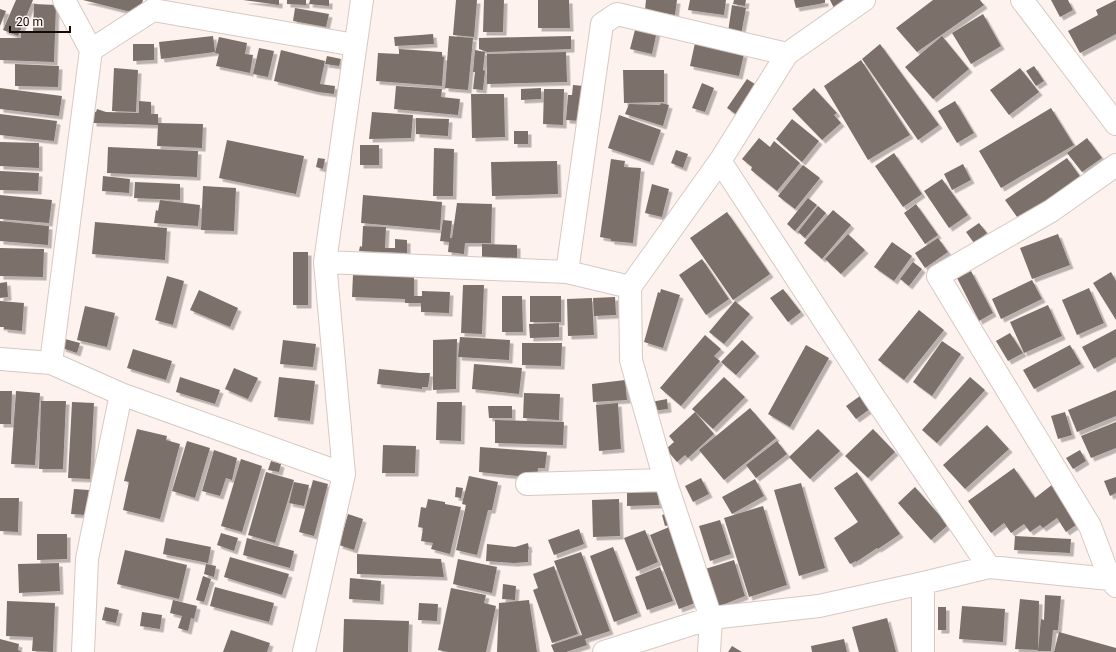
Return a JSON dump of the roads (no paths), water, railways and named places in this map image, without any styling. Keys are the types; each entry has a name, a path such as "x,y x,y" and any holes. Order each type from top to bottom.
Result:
{"street":[{"path":"51,363 91,50 64,0"},
{"path":"304,652 344,474 325,262 362,0"},
{"path":"709,652 711,618 665,480 631,360 630,287 720,161 787,54 864,0"},
{"path":"1022,0 1116,124"},
{"path":"91,50 153,5 355,45"},
{"path":"567,272 602,24 618,14 787,54"},
{"path":"720,161 874,396 990,567"},
{"path":"604,652 711,618 819,606 990,567 1113,583 1090,526 938,276 1051,211 1116,165"},
{"path":"325,262 567,272 630,287"},
{"path":"0,360 51,363 121,394 344,474"},
{"path":"82,652 87,559 121,394"},
{"path":"527,484 665,480"},
{"path":"923,583 923,652"}]}
